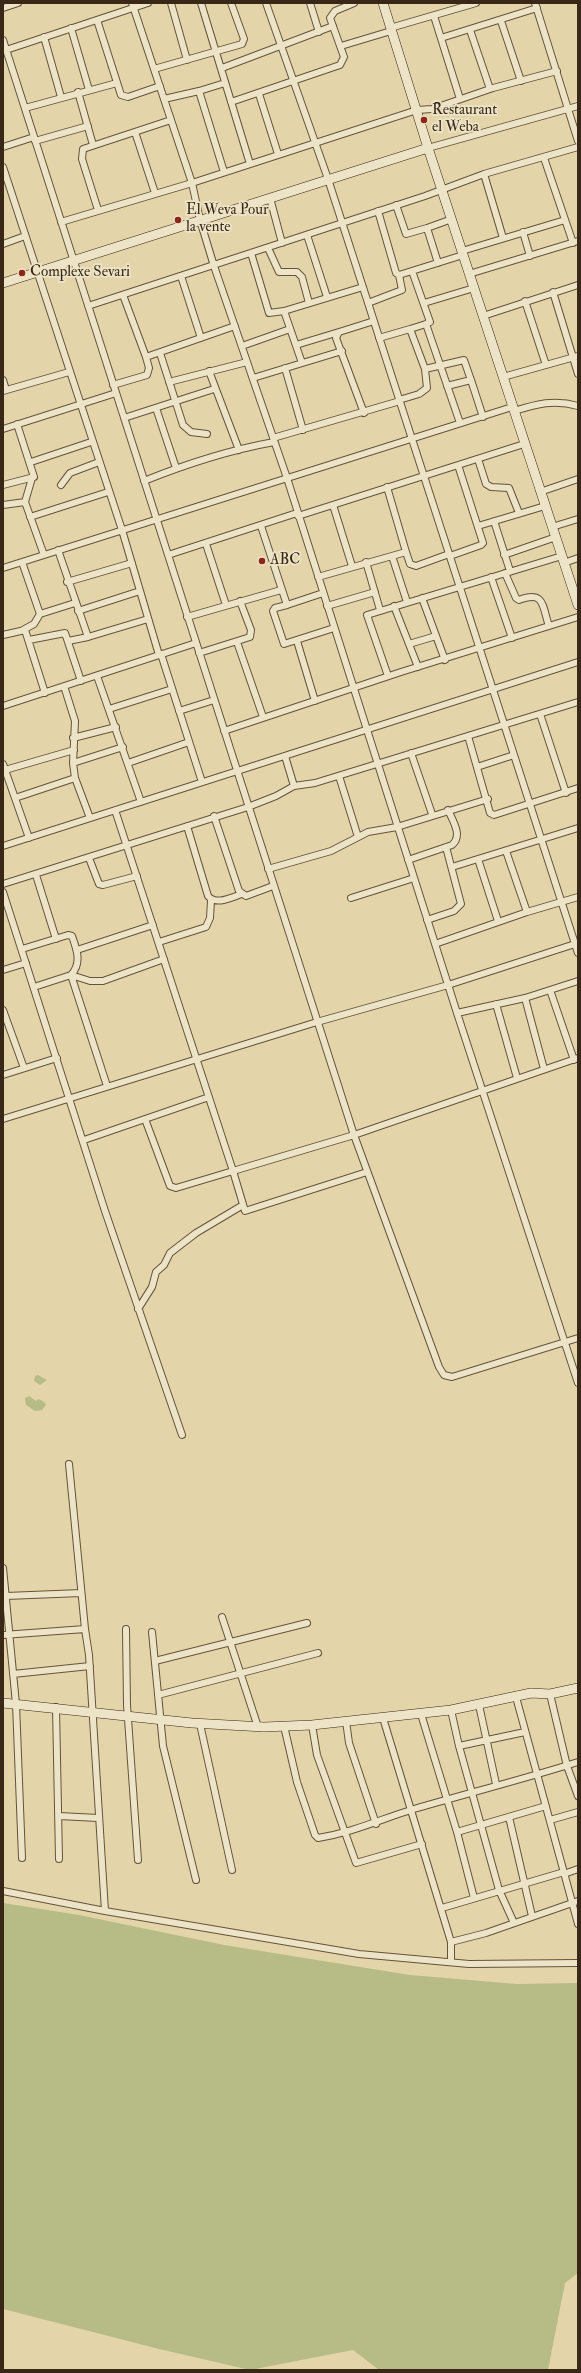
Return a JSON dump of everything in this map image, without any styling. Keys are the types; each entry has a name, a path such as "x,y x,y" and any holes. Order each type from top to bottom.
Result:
{"street":[{"path":"3,8 18,3"},
{"path":"6,50 97,20 133,5 148,3"},
{"path":"171,3 187,60"},
{"path":"201,3 250,164"},
{"path":"154,69 217,52 244,42 231,3"},
{"path":"266,3 328,179 514,755 577,943 578,953"},
{"path":"310,3 319,32"},
{"path":"230,102 259,94 340,66 344,57 330,18 335,11 354,3"},
{"path":"383,3 462,253 578,605"},
{"path":"341,46 476,3"},
{"path":"133,5 192,183 200,220 214,266 287,478 297,514 457,1014 578,1383"},
{"path":"440,38 502,21 536,5 578,141"},
{"path":"434,16 460,99"},
{"path":"97,20 121,95 124,98 160,86"},
{"path":"502,21 521,81"},
{"path":"222,68 282,47 333,26"},
{"path":"71,28 89,90"},
{"path":"470,30 490,89"},
{"path":"44,37 61,97"},
{"path":"3,40 61,222 75,260 88,306 354,1136 439,1367 444,1375 452,1377 578,1338"},
{"path":"61,222 192,183 417,110 432,109 490,89 556,71"},
{"path":"25,108 78,92 117,83"},
{"path":"164,99 225,83"},
{"path":"199,91 224,172"},
{"path":"78,92 93,145"},
{"path":"259,94 278,154"},
{"path":"3,283 428,148 578,106"},
{"path":"98,210 85,171 81,152 86,147 171,120"},
{"path":"3,147 88,126"},
{"path":"135,132 155,193"},
{"path":"88,306 307,235 484,174 578,147"},
{"path":"469,274 575,242 565,220 544,158"},
{"path":"3,168 5,184 25,236 91,442 122,530 148,619 202,782"},
{"path":"484,174 503,238"},
{"path":"270,198 282,243"},
{"path":"396,205 406,234 452,219"},
{"path":"368,303 402,290 378,211"},
{"path":"398,275 438,263 503,238 565,220"},
{"path":"427,228 438,263"},
{"path":"523,232 530,256"},
{"path":"307,235 327,297"},
{"path":"3,244 25,236"},
{"path":"268,248 279,272 297,272 302,277 309,303"},
{"path":"251,253 270,314 363,287"},
{"path":"379,338 430,322 412,271"},
{"path":"181,276 201,338"},
{"path":"483,316 525,301 578,285"},
{"path":"424,303 474,288"},
{"path":"553,292 575,357 578,374"},
{"path":"114,385 147,375 149,368 123,294"},
{"path":"525,301 546,365"},
{"path":"284,311 302,363"},
{"path":"296,345 374,321"},
{"path":"426,324 460,423"},
{"path":"146,357 235,326"},
{"path":"242,346 290,329"},
{"path":"144,481 176,468 364,413 419,394 427,388 425,369 410,329"},
{"path":"339,332 336,338 364,413"},
{"path":"253,378 342,351"},
{"path":"160,353 183,426 186,429 207,434"},
{"path":"503,377 575,357"},
{"path":"425,369 440,364 464,360 483,417"},
{"path":"169,382 247,362"},
{"path":"284,368 303,430"},
{"path":"209,371 214,389 239,450"},
{"path":"3,380 5,390 69,372"},
{"path":"447,386 471,380"},
{"path":"124,418 214,389"},
{"path":"3,428 116,392"},
{"path":"3,567 460,423 544,402 558,401 578,406"},
{"path":"156,408 176,468"},
{"path":"17,424 35,475 32,478 25,502 44,555"},
{"path":"30,462 91,442"},
{"path":"168,555 297,514 333,505 524,444"},
{"path":"478,459 486,484 491,487 509,488 519,513"},
{"path":"61,485 70,473 99,462"},
{"path":"387,487 410,564 416,566 481,545 482,540 478,526 458,465"},
{"path":"3,485 32,478"},
{"path":"540,492 578,479"},
{"path":"30,517 108,492"},
{"path":"3,505 25,502"},
{"path":"333,505 352,566"},
{"path":"478,526 545,506"},
{"path":"552,527 578,519"},
{"path":"494,521 504,555 507,572 516,598 519,600 532,595 537,597 541,602 549,626"},
{"path":"261,526 287,605"},
{"path":"504,555 556,537"},
{"path":"206,544 226,605"},
{"path":"58,550 67,582 88,637"},
{"path":"318,577 366,562 406,552"},
{"path":"392,556 407,602"},
{"path":"388,676 367,615 407,602 460,588 507,572 563,559 578,558"},
{"path":"22,562 40,614"},
{"path":"366,562 380,610"},
{"path":"67,582 132,563"},
{"path":"491,578 512,638"},
{"path":"188,617 282,590"},
{"path":"78,611 140,591"},
{"path":"327,606 375,592"},
{"path":"323,593 275,608 273,612 282,642 286,644 334,628"},
{"path":"422,598 444,660"},
{"path":"199,653 247,639 251,634 240,601"},
{"path":"3,635 23,630 34,624 40,614 75,603"},
{"path":"394,606 418,667"},
{"path":"224,731 388,676 444,660 578,617"},
{"path":"68,641 88,637 148,619"},
{"path":"23,630 29,640 45,693"},
{"path":"29,640 62,632 68,641 81,681"},
{"path":"409,644 436,636"},
{"path":"297,641 315,701"},
{"path":"237,642 263,717"},
{"path":"3,706 196,643"},
{"path":"3,846 578,662"},
{"path":"96,676 116,727 141,802"},
{"path":"64,686 75,721 73,738 73,763 75,778 90,818"},
{"path":"109,709 172,689"},
{"path":"179,711 214,700"},
{"path":"3,884 89,858 214,816 248,807 276,796 294,786 315,783 339,776 377,763 505,726 578,702"},
{"path":"540,714 566,793"},
{"path":"73,738 116,727"},
{"path":"468,736 488,799 489,810 494,815 578,788"},
{"path":"128,763 189,742"},
{"path":"73,763 123,747"},
{"path":"29,838 4,767 74,750"},
{"path":"411,753 432,814"},
{"path":"477,767 514,755"},
{"path":"285,756 294,786"},
{"path":"339,776 358,836"},
{"path":"15,798 75,778"},
{"path":"268,870 331,851 368,832 398,827 432,814 488,799"},
{"path":"115,810 197,1059 245,1211 367,1172"},
{"path":"408,860 456,842 458,833 448,810"},
{"path":"214,816 236,887 242,894"},
{"path":"187,826 208,896 212,900 216,902 242,894 246,896 274,886"},
{"path":"452,867 577,830"},
{"path":"427,920 454,911 461,904 446,847"},
{"path":"506,851 527,912"},
{"path":"89,858 99,884 103,886 137,876"},
{"path":"478,859 498,921"},
{"path":"36,875 56,939"},
{"path":"352,898 414,878"},
{"path":"3,892 84,1140 105,1211 182,1435"},
{"path":"435,944 498,921 578,897"},
{"path":"159,942 206,927 210,918 212,900"},
{"path":"77,950 153,925"},
{"path":"22,950 70,934 77,950 77,969 71,975 34,987"},
{"path":"3,1119 317,1022 448,986 577,943"},
{"path":"71,975 90,981 102,981 164,959"},
{"path":"3,970 26,963"},
{"path":"71,975 107,1086"},
{"path":"457,1014 525,998 578,981"},
{"path":"145,1119 172,1188 354,1136 544,1068 576,1059 550,990"},
{"path":"525,998 544,1068"},
{"path":"496,1004 517,1078"},
{"path":"3,1010 24,1068"},
{"path":"3,1075 57,1058"},
{"path":"84,1140 209,1097"},
{"path":"138,1309 152,1287 156,1272 164,1265 170,1253 196,1233 243,1204"},
{"path":"69,1464 81,1593 90,1666 98,1818 105,1911"},
{"path":"3,1568 16,1704 22,1858"},
{"path":"6,1596 81,1593"},
{"path":"222,1617 242,1672 258,1727"},
{"path":"155,1661 307,1623"},
{"path":"3,1635 86,1629"},
{"path":"126,1629 129,1717 138,1860"},
{"path":"152,1632 163,1746 196,1880"},
{"path":"158,1695 318,1653"},
{"path":"13,1674 90,1666"},
{"path":"3,1703 56,1707 129,1717 160,1718 200,1724 258,1727 312,1725 421,1714 452,1710 540,1692 550,1694 578,1688"},
{"path":"550,1694 567,1766 578,1796"},
{"path":"516,1697 564,1873 575,1902 578,1924"},
{"path":"479,1704 496,1784"},
{"path":"56,1707 60,1859"},
{"path":"452,1710 459,1746 498,1890 514,1923"},
{"path":"421,1714 457,1832 474,1898"},
{"path":"382,1718 442,1908 451,1942 451,1962"},
{"path":"346,1721 351,1750 376,1824"},
{"path":"200,1724 232,1870"},
{"path":"312,1725 317,1755 356,1863 422,1844"},
{"path":"284,1726 297,1782 315,1835 318,1838 345,1834 447,1799 496,1784 538,1776 578,1762"},
{"path":"459,1746 525,1732"},
{"path":"457,1832 546,1806"},
{"path":"550,1820 578,1812"},
{"path":"59,1816 98,1818"},
{"path":"509,1818 532,1916"},
{"path":"442,1908 524,1882 578,1869"},
{"path":"3,1891 105,1911 359,1954 451,1962 508,1964 578,1963"},
{"path":"451,1942 514,1923 575,1902"}],"green space":[{"path":"38,1375 47,1380 40,1385 34,1381 35,1376"},
{"path":"29,1396 36,1401 38,1399 43,1401 46,1405 42,1410 35,1411 26,1405 25,1398"},
{"path":"3,1903 79,1915 224,1945 410,1975 517,1984 578,1983 578,2273 565,2283 548,2370 379,2370 353,2350 250,2370 159,2349 3,2309"}],"place":[{"name":"Restaurant el Weba","path":"424,120"},
{"name":"El Weva Pour la vente","path":"178,220"},
{"name":"Complexe Sevari","path":"22,273"},
{"name":"ABC","path":"262,561"}]}
